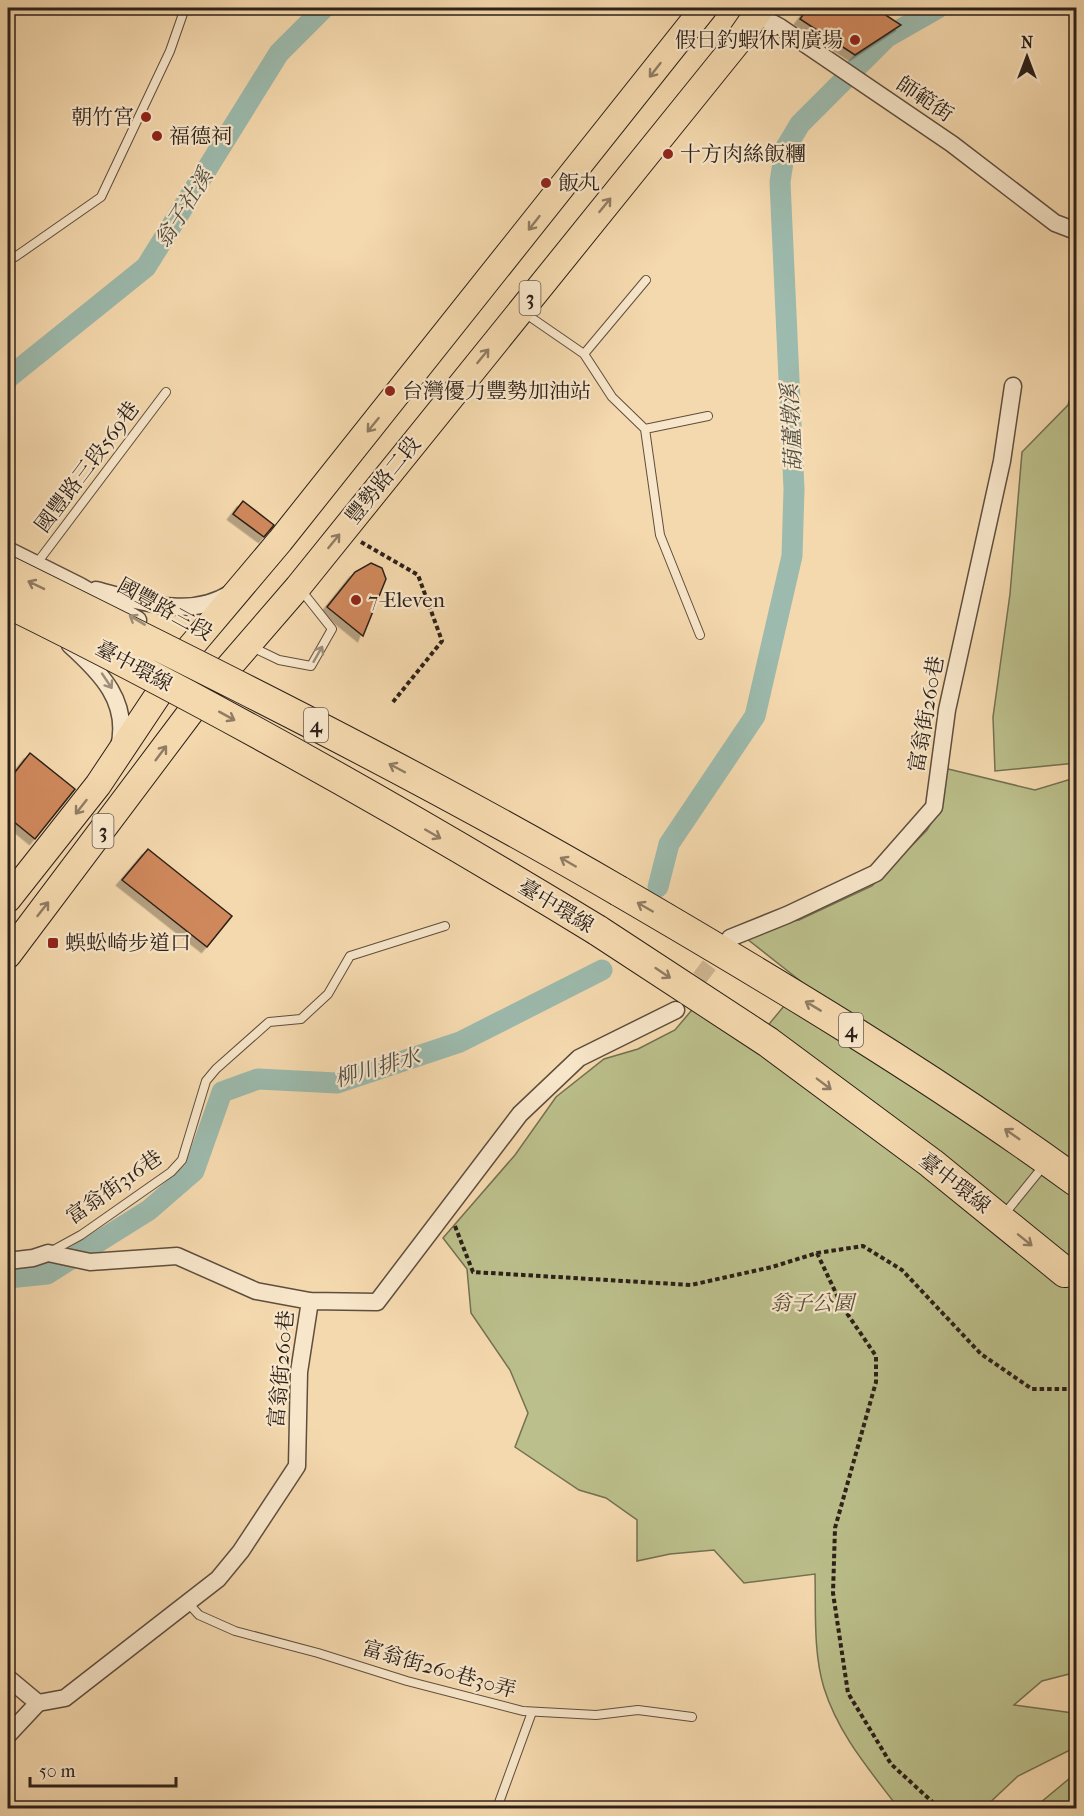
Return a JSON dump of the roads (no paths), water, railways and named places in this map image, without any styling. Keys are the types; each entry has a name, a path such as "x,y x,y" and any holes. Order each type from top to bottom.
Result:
{"highway":[{"name":"臺中環線","path":"8,571 281,707 533,841 876,1045 1077,1181"},
{"name":"臺中環線","path":"8,605 124,660 260,734 597,930 768,1042 921,1156 1065,1272"}],"main road":[{"name":"豐勢路二段","path":"8,899 98,785 188,650 466,308 704,8"},
{"name":"豐勢路二段","path":"8,955 196,705 298,587 736,44 754,9"}],"street":[{"name":"師範街","path":"754,9 952,144 1055,223 1077,231"},
{"name":"富翁街260巷","path":"730,938 788,915 876,873 934,807 947,710 1002,461 1013,386"},
{"name":"國豐路三段","path":"8,550 80,586 188,650 229,668"},
{"name":"國豐路三段","path":"80,586 143,602 186,608 218,600 247,579"},
{"path":"8,605 196,705"},
{"path":"50,626 98,669 113,691 119,707 121,728 115,759"},
{"name":"富翁街260巷","path":"38,1703 65,1698 218,1579 241,1551 297,1466 299,1372 310,1301 377,1302 520,1113 579,1058 676,1010"},
{"path":"8,1261 33,1258 49,1253 90,1262 177,1256 256,1291 310,1301"},
{"path":"8,1678 38,1703 8,1735"}],"lane":[{"path":"8,259 15,257 101,197 170,51 185,8"},
{"path":"584,354 646,280"},
{"path":"520,310 584,354 612,397 645,429 660,535 700,635"},
{"name":"國豐路三段569巷","path":"37,563 166,392"},
{"path":"645,429 708,416"},
{"path":"249,645 279,660 311,666 332,629 298,587"},
{"name":"富翁街316巷","path":"49,1253 81,1235 171,1172 182,1160 206,1081 269,1022 301,1019 328,994 350,956 445,926"},
{"path":"1000,1219 1048,1160"},
{"name":"富翁街260巷30弄","path":"188,1603 199,1615 235,1631 318,1653 407,1682 532,1712 596,1714 638,1710 692,1717"},
{"path":"497,1809 532,1712"},
{"path":"8,1805 30,1809"}],"waterway":[{"name":"翁子社溪","path":"8,378 146,267 279,53 324,8"},
{"name":"葫蘆墩溪","path":"658,887 669,844 755,716 792,556 794,489 780,182 785,149 800,124 887,37 938,8"},
{"name":"柳川排水","path":"8,1278 47,1274 149,1210 194,1171 222,1092 258,1079 337,1083 460,1042 602,970"}],"tunnel":[{"path":"685,997 724,946"}],"place":[{"name":"假日釣蝦休閑廣場","path":"855,40"},
{"name":"朝竹宮","path":"146,117"},
{"name":"福德祠","path":"157,136"},
{"name":"十方肉絲飯糰","path":"668,154"},
{"name":"飯丸","path":"546,183"},
{"name":"台灣優力豐勢加油站","path":"390,391"},
{"name":"7-Eleven","path":"356,600"},
{"name":"蜈蚣崎步道口","path":"53,943"}],"park label":[{"name":"翁子公園","path":"812,1303"}]}
